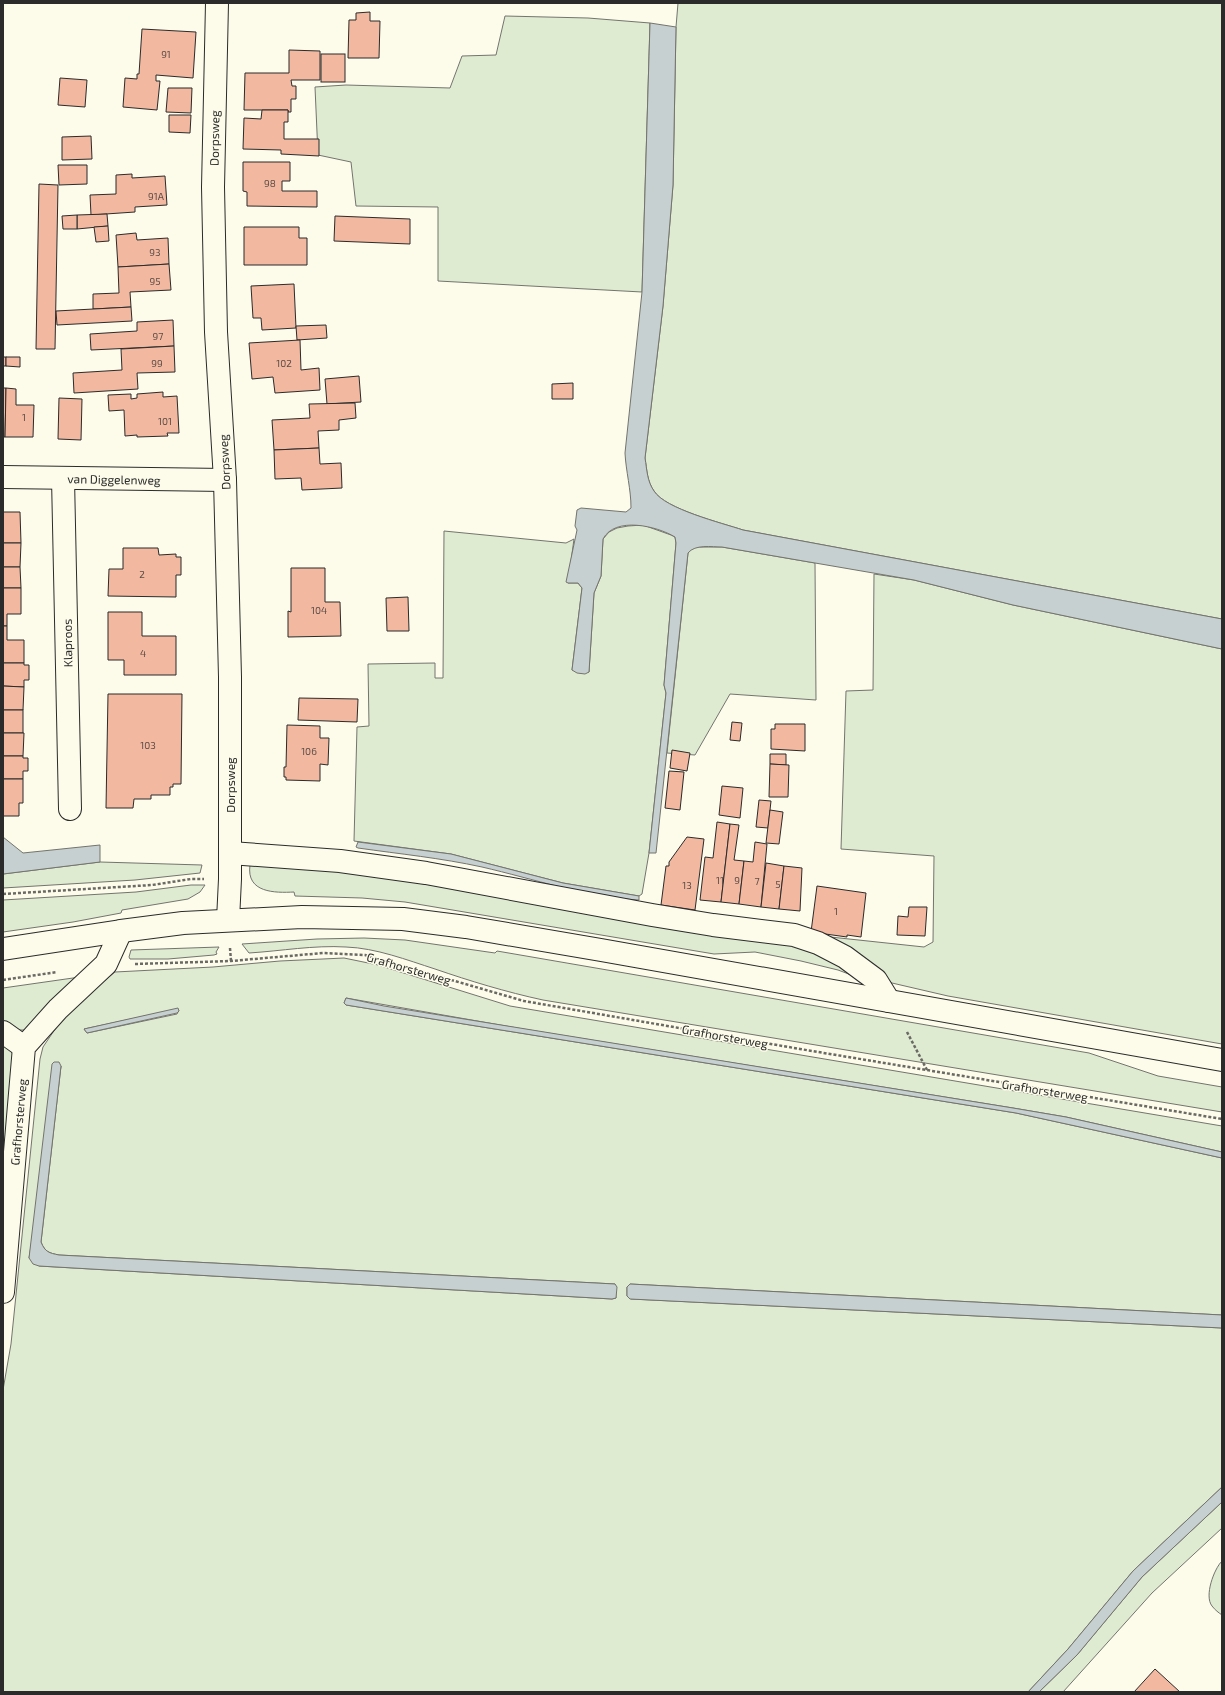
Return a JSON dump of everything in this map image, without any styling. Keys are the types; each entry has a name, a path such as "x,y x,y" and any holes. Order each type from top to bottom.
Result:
{"street":[{"name":"Dorpsweg","path":"217,3 213,187 216,332 225,480 230,677 230,879 228,920"},
{"name":"van Diggelenweg","path":"3,477 225,480"},
{"name":"Klaproos","path":"63,478 70,808"},
{"path":"230,853 340,861 426,873 652,915 713,925 794,935 818,943 845,957 876,980 889,1001"},
{"path":"3,948 183,923 302,917 403,919 474,929 1222,1060"},
{"path":"3,1032 24,1047 58,1008 106,964 121,931"},
{"name":"Grafhorsterweg","path":"3,1292 24,1047"}],"path":[{"path":"3,894 152,885 191,879 230,879"},
{"name":"Grafhorsterweg","path":"231,961 323,953 365,955 524,1001 927,1071 1222,1120"},
{"path":"889,1001 925,1063 927,1071"}],"green space":[{"path":"678,3 1222,3 1222,619 743,530 695,515 660,498 654,491 649,479 645,458 663,306 673,185 676,27"},
{"path":"505,16 588,18 650,23 642,292 438,281 438,207 356,206 351,162 318,155 315,87 346,85 450,88 462,56 496,55"},
{"path":"643,525 675,537 676,543 664,685 666,693 649,853 642,894 639,896 563,883 451,854 354,841 357,727 369,726 368,664 435,663 435,678 443,678 444,531 566,543 574,539 568,583 578,583 582,588 572,670 589,672 594,593 601,576 603,539 609,532 617,528"},
{"path":"697,547 722,547 815,563 816,700 730,694 695,755 667,753 688,553 691,549"},
{"path":"874,574 914,580 1013,605 1222,649 1222,1044 948,996 892,983 821,936 924,947 933,942 934,856 841,849 846,691 873,690"},
{"path":"278,860 810,947 854,976 838,970 801,961 755,952 714,954 405,902 362,898 295,896 294,892 271,891 257,886 250,874 250,865"},
{"path":"100,862 202,865 200,873 135,880 3,888 3,874"},
{"path":"191,885 205,885 200,892 188,899 122,910 121,913 73,922 3,932 3,900 136,892"},
{"path":"364,938 405,940 495,953 497,951 1089,1053 1158,1076 1222,1087 1222,1112 543,1000 488,986 402,958 369,950 346,947 322,947 249,953 242,944 317,939"},
{"path":"219,947 216,952 217,954 214,955 168,959 130,959 129,957 131,950"},
{"path":"344,958 378,965 510,1006 1222,1126 1222,1152 1066,1117 1013,1108 523,1029 346,998 344,1003 346,1005 1016,1113 1222,1158 1222,1315 630,1284 627,1287 627,1296 631,1299 1222,1328 1222,1487 1133,1571 1068,1649 1028,1692 3,1692 3,1390 11,1344 40,1059 43,1047 68,1010 115,972 213,967 280,961","holes":["178,1009 177,1014 87,1033 84,1029","61,1066 41,1242 44,1248 50,1253 59,1255 615,1284 616,1298 612,1299 39,1266 29,1258"]},
{"path":"80,977 30,1030 15,1030 3,1022 3,988"},
{"path":"3,1041 16,1056 3,1184"},
{"path":"1222,1502 1222,1528 1152,1593 1063,1692 1039,1692 1077,1655 1142,1577"},
{"path":"1222,1561 1222,1615 1212,1606 1209,1596 1213,1576"}],"shaded area":[{"path":"650,23 676,27 673,185 663,306 645,458 652,487 660,498 695,515 743,530 1222,619 1222,649 1013,605 914,580 722,547 695,548 688,553 656,853 649,853 666,693 664,685 676,543 675,537 658,529 637,525 626,525 617,527 609,532 603,539 601,576 594,593 589,672 585,674 577,673 572,670 582,588 578,583 566,582 577,530 575,526 577,510 581,508 626,512 631,508 625,453 642,292"},
{"path":"3,837 23,853 100,845 100,862 3,874"},
{"path":"358,842 451,854 563,883 639,896 639,900 599,895 560,887 467,864 358,848 356,847"},
{"path":"346,998 384,1006 1066,1117 1222,1152 1222,1158 1016,1113 346,1005 344,1003"},
{"path":"178,1008 179,1011 177,1013 87,1033 84,1029"},
{"path":"54,1062 59,1062 61,1066 41,1242 44,1248 50,1253 59,1255 615,1284 617,1287 616,1298 612,1299 39,1266 33,1264 29,1258 52,1064"},
{"path":"630,1284 1222,1315 1222,1328 630,1299 627,1296 627,1287"},
{"path":"1222,1487 1222,1502 1142,1577 1077,1655 1039,1692 1028,1692 1068,1649 1133,1571"}],"building":[{"path":"370,12 370,21 380,21 379,58 348,58 349,20 356,20 356,13"},
{"path":"142,29 196,32 193,78 156,75 156,81 160,81 157,110 123,107 125,78 137,79 137,74 139,74"},
{"path":"289,50 320,51 320,80 291,80 292,86 296,86 296,99 291,99 291,112 288,112 288,110 244,110 245,73 289,73"},
{"path":"321,54 345,54 345,82 321,82"},
{"path":"60,78 87,80 85,107 58,105"},
{"path":"168,88 192,88 191,113 166,112"},
{"path":"262,110 288,110 288,122 284,122 284,139 319,139 319,156 281,154 281,150 243,149 244,118 261,119"},
{"path":"169,115 191,115 190,133 169,132"},
{"path":"91,136 92,159 62,160 62,137"},
{"path":"243,162 290,162 290,181 282,181 282,191 317,191 317,207 247,206 247,192 243,191"},
{"path":"58,165 87,165 87,184 59,185"},
{"path":"132,174 132,178 165,176 167,205 135,207 135,212 91,215 90,195 116,194 116,175"},
{"path":"39,184 58,185 55,349 36,349"},
{"path":"107,214 108,226 77,229 77,215"},
{"path":"77,215 77,229 63,229 62,216"},
{"path":"335,216 410,219 410,244 334,241"},
{"path":"108,226 109,241 96,242 94,227"},
{"path":"244,227 299,227 299,238 307,238 307,265 244,265"},
{"path":"136,233 137,240 168,238 169,264 118,267 116,235"},
{"path":"169,264 171,290 130,292 131,307 93,309 93,294 119,293 118,267"},
{"path":"294,284 296,328 262,330 261,318 253,318 251,286"},
{"path":"131,307 132,321 57,325 56,311"},
{"path":"173,320 174,346 91,350 90,334 137,331 137,322"},
{"path":"326,325 327,338 297,340 296,326"},
{"path":"300,340 301,370 319,368 320,390 275,393 273,377 252,379 249,343"},
{"path":"174,346 175,372 137,373 138,389 74,393 73,373 122,370 121,349"},
{"path":"3,357 6,357 6,366 3,366"},
{"path":"6,357 20,357 20,367 6,366"},
{"path":"359,376 361,402 327,404 325,379"},
{"path":"573,383 573,399 552,399 552,384"},
{"path":"3,388 6,388 5,437 3,437"},
{"path":"6,388 16,389 16,405 34,405 33,437 5,437"},
{"path":"163,392 163,397 177,396 179,433 167,433 168,436 125,436 124,410 109,411 108,395 131,394 131,399 137,398 137,394"},
{"path":"59,398 82,399 81,440 58,439"},
{"path":"355,403 356,418 339,420 339,430 318,431 319,448 274,450 272,420 310,418 309,404"},
{"path":"319,448 320,464 341,463 342,488 302,490 301,478 275,479 274,450"},
{"path":"3,512 20,512 21,543 3,543"},
{"path":"3,543 21,543 20,567 3,567"},
{"path":"123,548 158,548 159,555 176,554 176,557 181,557 181,575 176,575 176,597 108,596 109,569 123,569"},
{"path":"3,567 20,567 21,588 3,588"},
{"path":"291,568 325,568 325,602 340,602 341,636 288,637 288,611 291,612"},
{"path":"3,588 21,588 21,614 7,614 7,626 3,626"},
{"path":"408,597 409,631 387,631 386,598"},
{"path":"108,612 142,612 142,636 176,636 176,675 124,675 124,660 108,660"},
{"path":"3,626 7,626 7,640 24,640 24,663 3,663"},
{"path":"3,663 24,663 24,665 29,665 29,680 24,680 24,687 3,686"},
{"path":"3,686 24,687 23,710 3,710"},
{"path":"108,694 182,694 181,784 173,784 173,787 170,787 170,795 151,795 151,799 134,799 133,808 106,808"},
{"path":"299,698 358,699 357,722 298,720"},
{"path":"3,710 23,710 23,733 3,733"},
{"path":"732,722 742,723 740,741 730,740"},
{"path":"775,724 805,724 805,751 771,749 771,729 775,729"},
{"path":"287,725 320,726 320,738 329,738 328,765 320,764 320,781 286,780 286,777 284,777 284,767 286,767"},
{"path":"3,733 24,733 23,756 3,756"},
{"path":"672,750 690,753 687,771 670,768"},
{"path":"770,754 786,754 786,765 770,764"},
{"path":"3,756 23,756 23,758 28,758 28,771 23,771 23,779 3,779"},
{"path":"770,764 789,765 788,797 769,797"},
{"path":"669,771 684,772 680,810 665,808"},
{"path":"3,779 23,779 23,803 19,803 19,816 3,816"},
{"path":"722,786 743,788 740,818 719,815"},
{"path":"759,800 771,801 768,828 756,827"},
{"path":"770,810 783,812 779,844 766,843"},
{"path":"717,822 730,824 721,902 700,900 705,857 713,858"},
{"path":"730,824 739,825 734,860 744,861 739,904 721,902"},
{"path":"687,837 704,839 695,910 661,905 666,866 669,866 669,862"},
{"path":"755,842 767,844 761,907 739,904 744,861 753,862"},
{"path":"766,863 784,866 779,909 761,907"},
{"path":"784,866 802,868 800,911 779,909"},
{"path":"817,886 866,893 861,937 847,935 847,937 811,932"},
{"path":"909,907 927,907 925,936 897,935 898,916 908,917"},
{"path":"1155,1669 1180,1692 1134,1692"}]}
